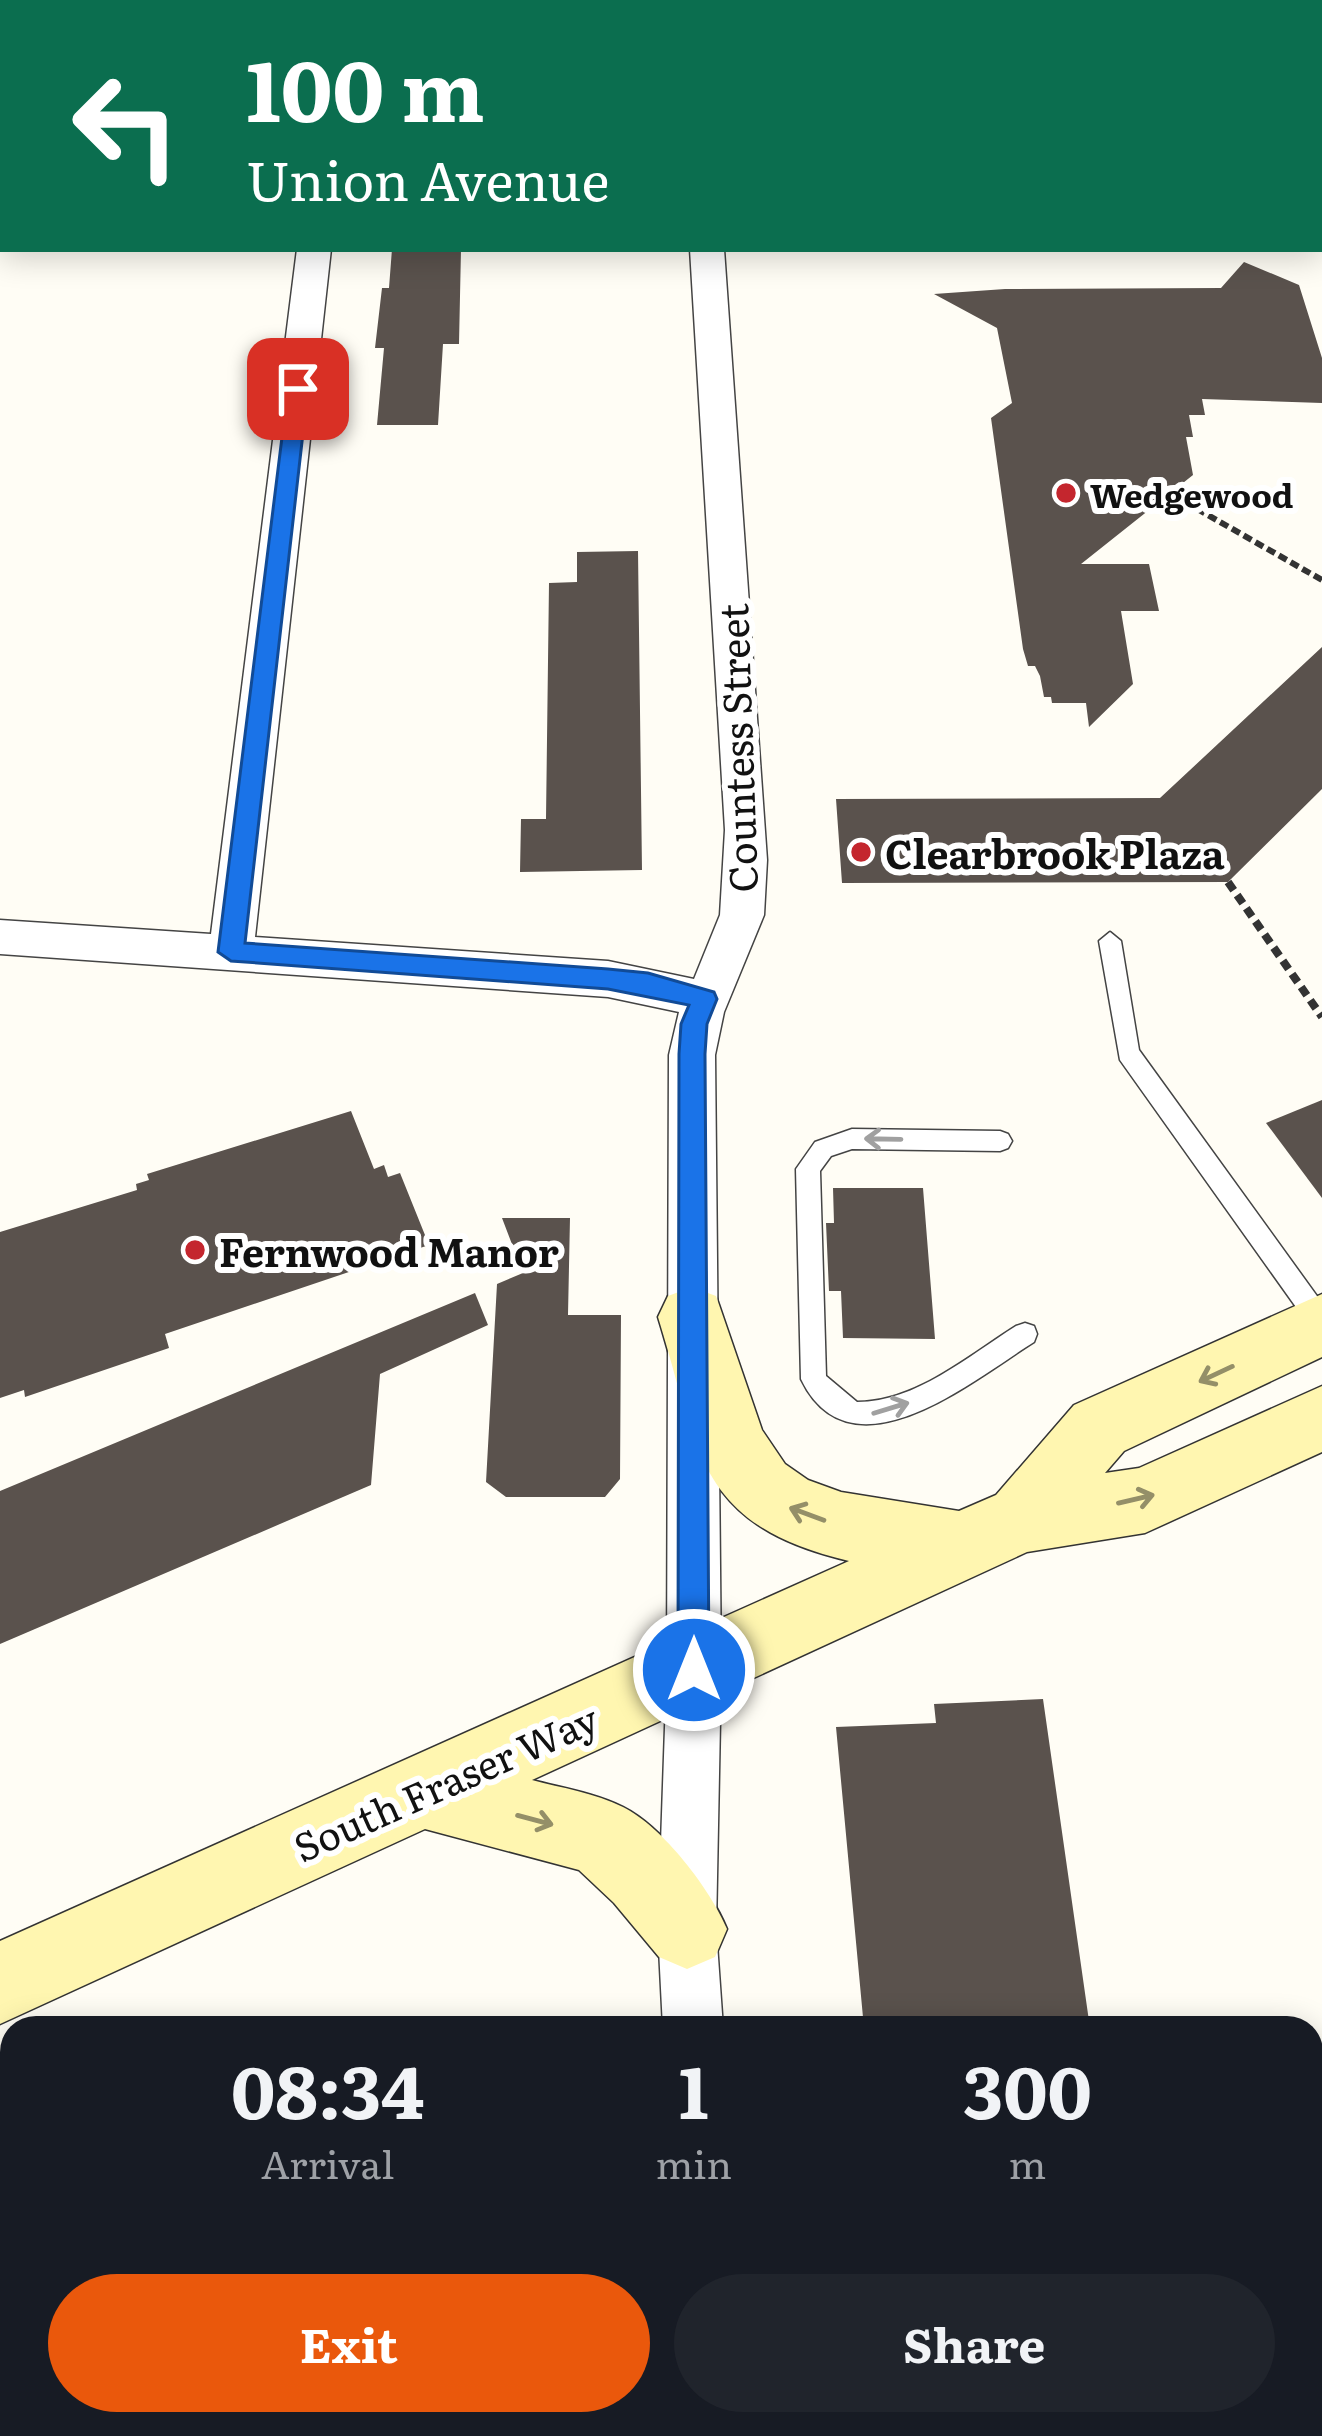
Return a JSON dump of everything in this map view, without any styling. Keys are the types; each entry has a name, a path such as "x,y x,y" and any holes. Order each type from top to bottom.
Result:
{"main road":[{"path":"692,1317 744,1469 782,1505 830,1522 992,1532"},
{"name":"South Fraser Way","path":"992,1532 1099,1428 1322,1323"},
{"name":"South Fraser Way","path":"0,1984 992,1532 1145,1500 1322,1418"},
{"path":"422,1790 601,1837 642,1874 688,1929"}],"street":[{"path":"231,952 314,252"},
{"name":"Countess Street","path":"692,2016 688,1929 694,1670 692,1054 694,1024 726,969 739,932 745,892 741,744 706,252"},
{"path":"0,937 608,979 648,983 705,999"}],"lane":[{"path":"1110,941 1128,1053 1322,1323"},
{"path":"1000,1142 853,1139 823,1149 808,1169 814,1378 830,1401 855,1414 892,1413 1025,1334"}],"path":[{"path":"1185,502 1322,580"},
{"path":"1228,882 1322,1017"}],"building":[{"path":"392,252 461,252 459,344 443,344 438,425 377,425 384,348 375,348 382,288 389,288"},
{"name":"Wedgewood","path":"1244,262 1299,285 1322,358 1322,403 1202,399 1205,415 1189,415 1193,437 1186,437 1193,475 1081,564 1149,564 1159,611 1121,611 1133,684 1089,727 1086,703 1052,703 1051,697 1044,697 1040,676 1035,666 1028,666 1023,649 991,418 1012,403 997,328 934,294 1221,288"},
{"path":"638,551 642,870 520,872 521,819 546,819 549,583 577,582 577,552"},
{"path":"1322,647 1322,789 1228,882 842,883 836,799 1160,798"},
{"path":"1322,1100 1322,1198 1266,1123"},
{"name":"Fernwood Manor","path":"351,1111 374,1169 384,1165 388,1177 400,1173 429,1245 165,1334 169,1348 25,1397 24,1390 0,1398 0,1232 137,1190 136,1184 149,1180 147,1174"},
{"path":"833,1188 923,1188 935,1339 843,1338 841,1291 829,1291 826,1223 834,1223"},
{"path":"502,1218 570,1218 568,1315 621,1315 620,1479 605,1497 506,1497 486,1482 497,1284 523,1273"},
{"path":"475,1293 488,1325 380,1374 371,1485 0,1644 0,1491"},
{"path":"1043,1699 1088,2016 863,2016 836,1727 936,1723 934,1704"}],"place":[{"name":"Wedgewood","path":"1066,493"},
{"name":"Clearbrook Plaza","path":"861,852"},
{"name":"Fernwood Manor","path":"195,1250"}],"route":[{"path":"298,389 231,952 608,979 648,983 705,999 694,1024 692,1054 694,1670"}]}
